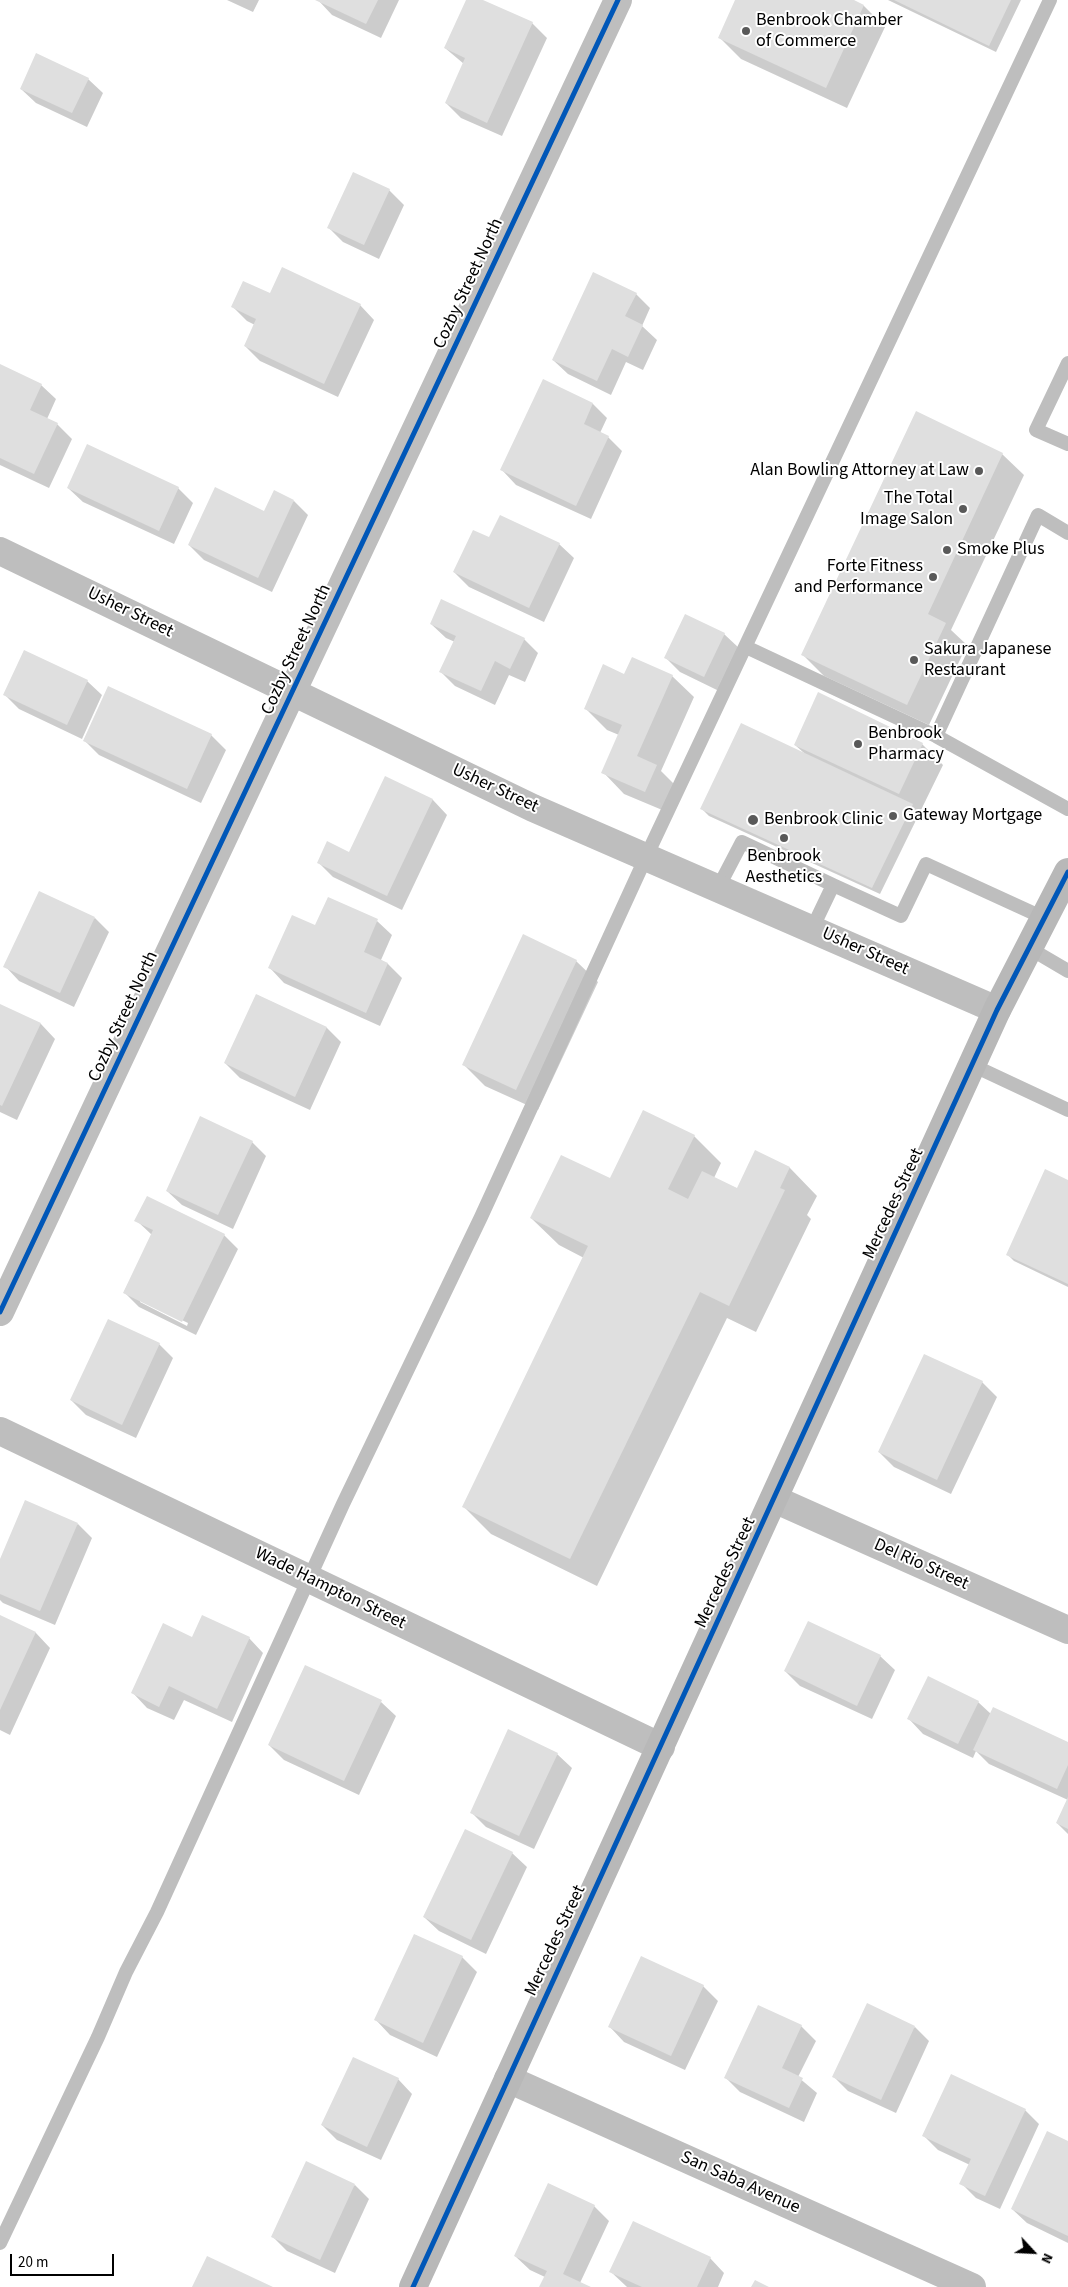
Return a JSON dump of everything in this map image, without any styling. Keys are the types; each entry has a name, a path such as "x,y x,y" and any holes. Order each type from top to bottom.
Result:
{"street":[{"name":"Cozby Street North","path":"0,1312 618,0"},
{"name":"Usher Street","path":"0,552 533,808 997,1010"},
{"name":"Mercedes Street","path":"413,2287 997,1010 1068,872"},
{"name":"Wade Hampton Street","path":"0,1431 661,1747"},
{"name":"Del Rio Street","path":"774,1500 1068,1630"},
{"name":"San Saba Avenue","path":"508,2079 972,2287"}],"lane":[{"path":"0,2243 98,2037 126,1972 169,1888 344,1504 481,1217 646,857 1050,0"},
{"path":"1068,363 1036,430 1068,444"},
{"path":"936,736 1038,515 1068,532"},
{"path":"746,647 936,736 1068,809"},
{"path":"718,888 742,842 900,916 926,864 1044,918"},
{"path":"812,929 833,885"},
{"path":"1029,948 1068,971"},
{"path":"972,1065 1068,1110"}],"building":[{"path":"315,0 378,0 366,24"},
{"path":"466,0 483,0 533,22 487,123 445,103 465,58 444,48"},
{"path":"735,0 854,0 864,5 826,88 718,38"},
{"path":"894,0 1011,0 989,46"},
{"path":"36,53 89,78 72,113 20,89"},
{"path":"353,172 390,189 364,245 327,228"},
{"path":"282,267 361,304 324,384 244,346 256,319 231,307 243,281 270,293"},
{"path":"593,272 637,293 625,316 643,325 628,357 612,349 597,381 552,360"},
{"path":"0,364 42,384 30,410 58,423 34,474 0,458"},
{"path":"543,379 593,403 584,424 609,436 576,506 500,470"},
{"path":"916,411 1003,453 928,614 946,623 907,705 801,655"},
{"path":"87,444 179,487 159,531 67,488"},
{"path":"215,487 264,511 274,490 294,500 258,578 188,545"},
{"path":"500,515 560,543 529,608 453,572 473,530 489,537"},
{"path":"441,599 525,638 510,669 495,661 481,691 439,672 456,636 430,624"},
{"path":"685,614 725,633 704,677 664,658"},
{"path":"24,650 88,680 67,725 3,695"},
{"path":"632,657 673,675 637,756 657,765 645,792 601,773 622,725 584,709 603,664 624,674"},
{"path":"108,686 212,734 187,789 83,741"},
{"name":"Benbrook Pharmacy","path":"818,692 923,743 899,794 794,745"},
{"path":"741,723 913,804 872,888 700,809"},
{"path":"385,776 433,799 387,896 317,863 327,841 349,852"},
{"path":"39,891 95,917 60,993 3,967"},
{"path":"328,897 378,919 364,952 388,963 366,1013 268,968 292,915 315,925"},
{"path":"523,934 577,960 516,1090 462,1065"},
{"path":"256,994 327,1027 295,1097 224,1063"},
{"path":"0,1004 41,1023 2,1106 0,1105"},
{"path":"643,1110 695,1135 668,1189 688,1199 702,1171 737,1188 755,1150 790,1167 780,1188 785,1190 729,1306 700,1292 570,1559 462,1507 588,1246 530,1218 561,1155 610,1178"},
{"path":"200,1116 253,1141 218,1215 166,1191"},
{"path":"1045,1169 1068,1180 1068,1284 1006,1255"},
{"path":"147,1196 225,1234 182,1322 123,1293 153,1230 134,1221"},
{"path":"108,1319 160,1343 122,1425 70,1400"},
{"path":"924,1354 983,1381 937,1480 878,1452"},
{"path":"25,1500 78,1523 40,1611 0,1594 0,1559"},
{"path":"0,1615 36,1632 0,1710"},
{"path":"202,1615 250,1637 217,1709 169,1686 159,1707 131,1693 163,1623 192,1637"},
{"path":"808,1621 881,1655 857,1706 784,1671"},
{"path":"305,1665 382,1700 344,1781 268,1745"},
{"path":"928,1676 979,1701 958,1744 907,1719"},
{"path":"993,1707 1068,1742 1068,1765 1057,1789 973,1750"},
{"path":"508,1729 558,1753 519,1836 470,1813"},
{"path":"1068,1797 1068,1829 1056,1823"},
{"path":"465,1829 513,1852 471,1940 423,1917"},
{"path":"414,1934 463,1956 423,2043 374,2020"},
{"path":"641,1956 704,1985 671,2056 608,2027"},
{"path":"867,2003 915,2026 881,2100 832,2077"},
{"path":"758,2005 802,2025 782,2068 803,2078 789,2108 724,2078"},
{"path":"353,2057 399,2078 367,2147 321,2125"},
{"path":"951,2074 1026,2109 985,2196 959,2184 971,2159 922,2136"},
{"path":"1047,2131 1068,2141 1068,2236 1011,2209"},
{"path":"306,2161 355,2184 320,2260 271,2237"},
{"path":"548,2183 595,2205 563,2274 591,2287 539,2287 547,2271 514,2256"},
{"path":"633,2221 711,2257 697,2287 642,2287 609,2272"},
{"path":"207,2256 273,2287 192,2287"},
{"path":"755,2280 769,2287 751,2287"}],"cycle path":[{"path":"0,1312 618,0"},
{"path":"413,2287 997,1010 1068,872"}],"place":[{"name":"Benbrook Chamber of Commerce","path":"746,31"},
{"name":"Alan Bowling Attorney at Law","path":"979,471"},
{"name":"The Total Image Salon","path":"963,509"},
{"name":"Smoke Plus","path":"947,550"},
{"name":"Forte Fitness and Performance","path":"933,577"},
{"name":"Sakura Japanese Restaurant","path":"914,660"},
{"name":"Benbrook Pharmacy","path":"858,744"},
{"name":"Gateway Mortgage","path":"893,816"},
{"name":"Benbrook Clinic","path":"753,820"},
{"name":"Benbrook Aesthetics","path":"784,838"}]}
